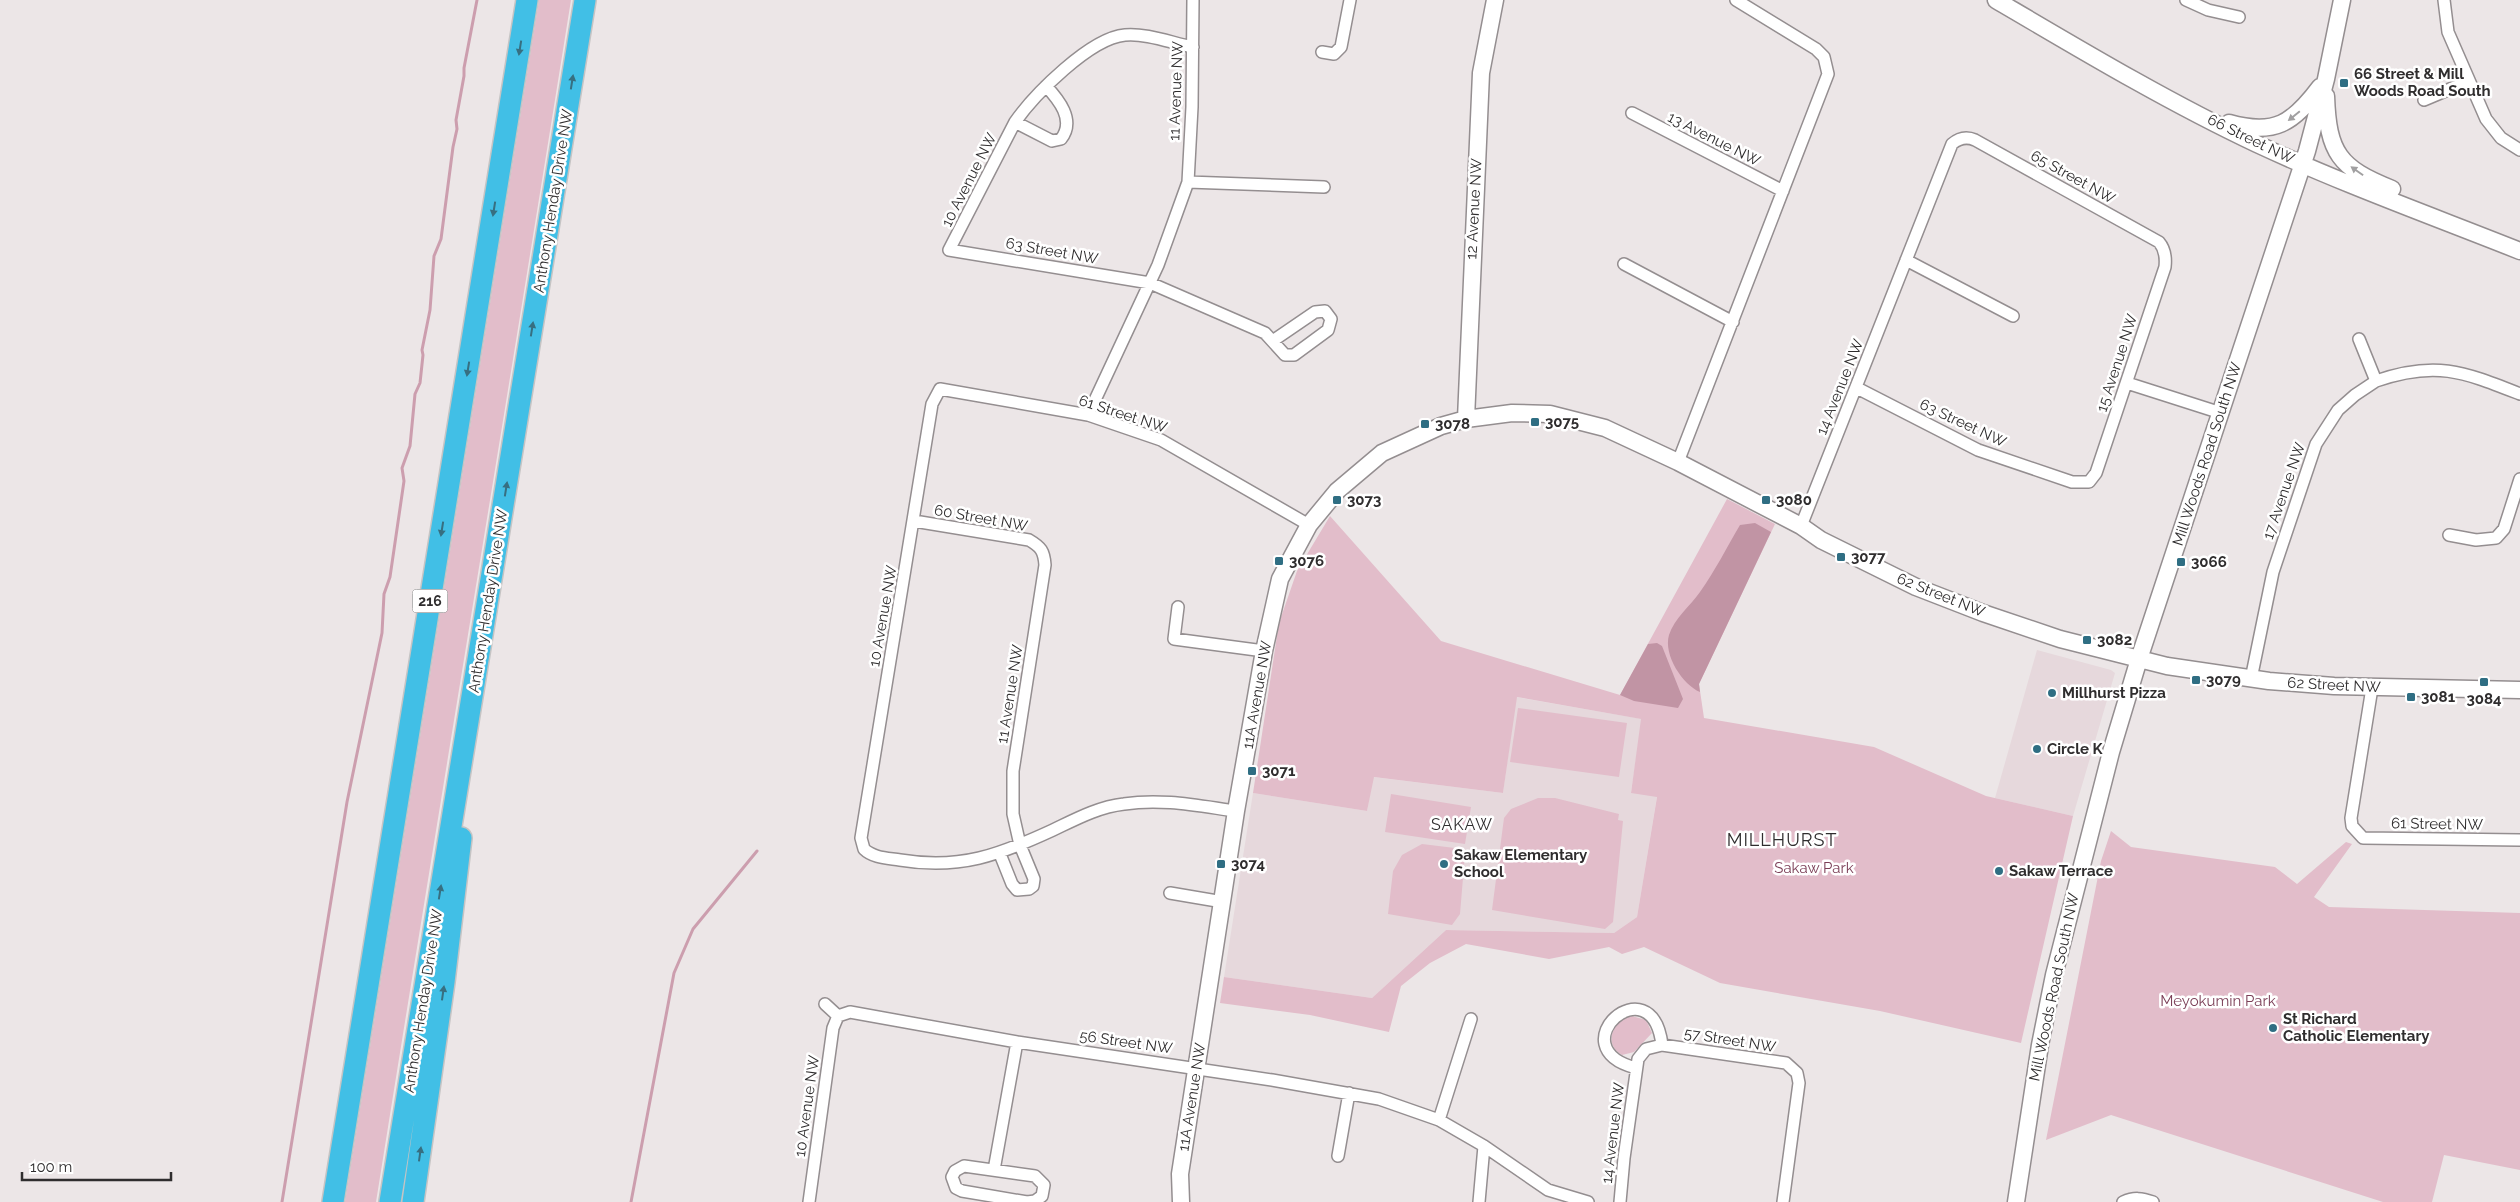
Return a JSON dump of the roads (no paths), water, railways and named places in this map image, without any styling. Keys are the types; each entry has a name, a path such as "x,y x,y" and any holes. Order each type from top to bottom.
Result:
{"highway":[{"name":"216","path":"333,1202 527,0"},
{"name":"Anthony Henday Drive NW","path":"391,1201 585,0"},
{"path":"413,1202 460,860 465,744"}],"street":[{"name":"11 Avenue NW","path":"1088,415 1150,283 1188,182 1193,0"},
{"path":"1322,52 1334,54 1341,47 1350,0"},
{"name":"12 Avenue NW","path":"1466,419 1481,73 1495,0"},
{"path":"1678,462 1825,81 1827,64 1824,57 1816,49 1736,0"},
{"name":"66 Street NW","path":"1996,0 2092,56 2256,144 2520,250"},
{"path":"2186,0 2208,10 2239,17"},
{"name":"Mill Woods Road South NW","path":"2016,1202 2039,1054 2054,975 2089,832 2139,659 2302,164 2326,79 2342,0"},
{"path":"2444,0 2448,32 2490,127 2507,143 2520,150"},
{"name":"10 Avenue NW","path":"949,250 1015,122 1028,104 1046,86 1098,44 1124,35 1193,47"},
{"path":"2194,110 2248,128 2276,126 2291,120 2300,112 2326,79"},
{"path":"2326,79 2328,131 2335,149 2357,173 2410,196 2427,214"},
{"path":"2424,100 2469,81"},
{"name":"10 Avenue NW","path":"1015,122 1052,141 1061,139 1066,127 1064,109 1046,86"},
{"name":"13 Avenue NW","path":"1632,113 1783,191"},
{"name":"65 Street NW","path":"1962,138 1969,137 1975,140 2159,242 2164,251"},
{"name":"14 Avenue NW","path":"1801,526 1952,144 1962,138"},
{"path":"1188,182 1324,187"},
{"name":"63 Street NW","path":"949,250 1150,283"},
{"name":"15 Avenue NW","path":"2089,482 2096,473 2127,383 2164,267 2164,251"},
{"path":"1906,260 2013,316"},
{"path":"1624,264 1733,322"},
{"path":"1150,283 1265,333 1274,340 1282,353 1294,355 1328,330 1331,318 1324,312 1315,312 1274,340"},
{"path":"2359,339 2376,381 2418,370 2442,370 2471,375 2520,394"},
{"name":"17 Avenue NW","path":"2251,679 2273,572 2316,444 2338,410 2355,395 2376,381"},
{"path":"2127,383 2221,413"},
{"name":"63 Street NW","path":"1857,388 1978,450 2072,482 2079,484 2089,482"},
{"name":"10 Avenue NW","path":"940,389 932,404 861,838 864,849 876,856 940,864 1000,854"},
{"name":"61 Street NW","path":"940,389 1088,415 1161,440 1308,524"},
{"name":"62 Street NW","path":"1308,524 1336,491 1382,453 1426,432 1466,419 1512,412 1550,414 1579,420 1631,438 1801,526 1821,540 1916,587 1983,613 2060,639 2186,670 2251,679 2372,688 2520,690"},
{"path":"2449,536 2481,540 2496,538 2504,529 2520,479"},
{"name":"60 Street NW","path":"914,521 1029,540 1041,548"},
{"name":"11A Avenue NW","path":"1181,1202 1180,1174 1236,811 1264,651 1280,579 1308,524"},
{"name":"11 Avenue NW","path":"1000,854 1012,884 1018,890 1029,889 1033,886 1034,879 1020,845 1013,814 1013,771 1046,565 1041,548"},
{"path":"1178,607 1174,639 1264,651"},
{"name":"61 Street NW","path":"2372,688 2351,818 2352,826 2356,832 2363,838 2520,840"},
{"path":"1000,854 1098,810 1124,804 1165,801 1236,811"},
{"path":"1170,893 1223,902"},
{"path":"825,1004 838,1016"},
{"name":"57 Street NW","path":"1611,1020 1626,1010 1644,1011 1656,1022 1662,1045"},
{"name":"56 Street NW","path":"838,1016 850,1012 1017,1042 1196,1068 1379,1099 1439,1120 1484,1146 1548,1190 1588,1202"},
{"name":"10 Avenue NW","path":"809,1202 833,1028 838,1016"},
{"path":"1439,1120 1472,1019"},
{"name":"14 Avenue NW","path":"1611,1020 1604,1038 1608,1052 1619,1062 1637,1063 1620,1202"},
{"path":"994,1170 1017,1042"},
{"name":"57 Street NW","path":"1637,1063 1649,1047 1662,1045 1722,1052 1786,1063 1792,1068 1797,1073 1799,1083 1783,1202"},
{"path":"1338,1156 1349,1093"},
{"path":"1478,1202 1484,1146"},
{"path":"964,1166 994,1170 1035,1176 1044,1185 1042,1196 1035,1201 1027,1202 962,1191 956,1188 953,1182 955,1171 964,1166"},
{"path":"2123,1202 2142,1198 2153,1202"}],"waterway":[{"path":"282,1202 347,802 382,633 384,594 390,577 404,481 402,468 410,446 415,394 420,383 422,350 430,310 434,256 441,239 457,129 456,120 477,0"},
{"path":"631,1202 674,973 693,929 757,851"}],"place":[{"name":"66 Street & Mill Woods Road South","path":"2344,83"},
{"name":"3075","path":"1535,422"},
{"name":"3078","path":"1425,424"},
{"name":"3073","path":"1337,500"},
{"name":"3080","path":"1766,500"},
{"name":"3077","path":"1841,557"},
{"name":"3076","path":"1279,561"},
{"name":"3066","path":"2181,562"},
{"name":"3082","path":"2087,640"},
{"name":"3079","path":"2196,680"},
{"name":"3084","path":"2484,682"},
{"name":"Millhurst Pizza","path":"2052,693"},
{"name":"3081","path":"2411,697"},
{"name":"Circle K","path":"2037,749"},
{"name":"3071","path":"1252,771"},
{"name":"3074","path":"1221,864"},
{"name":"Sakaw Elementary School","path":"1444,864"},
{"name":"Sakaw Terrace","path":"1999,871"},
{"name":"St Richard Catholic Elementary","path":"2273,1028"}],"district":[{"name":"SAKAW","path":"1462,824"},
{"name":"MILLHURST","path":"1782,839"}],"park label":[{"name":"Sakaw Park","path":"1814,868"},
{"name":"Meyokumin Park","path":"2218,1001"}]}
